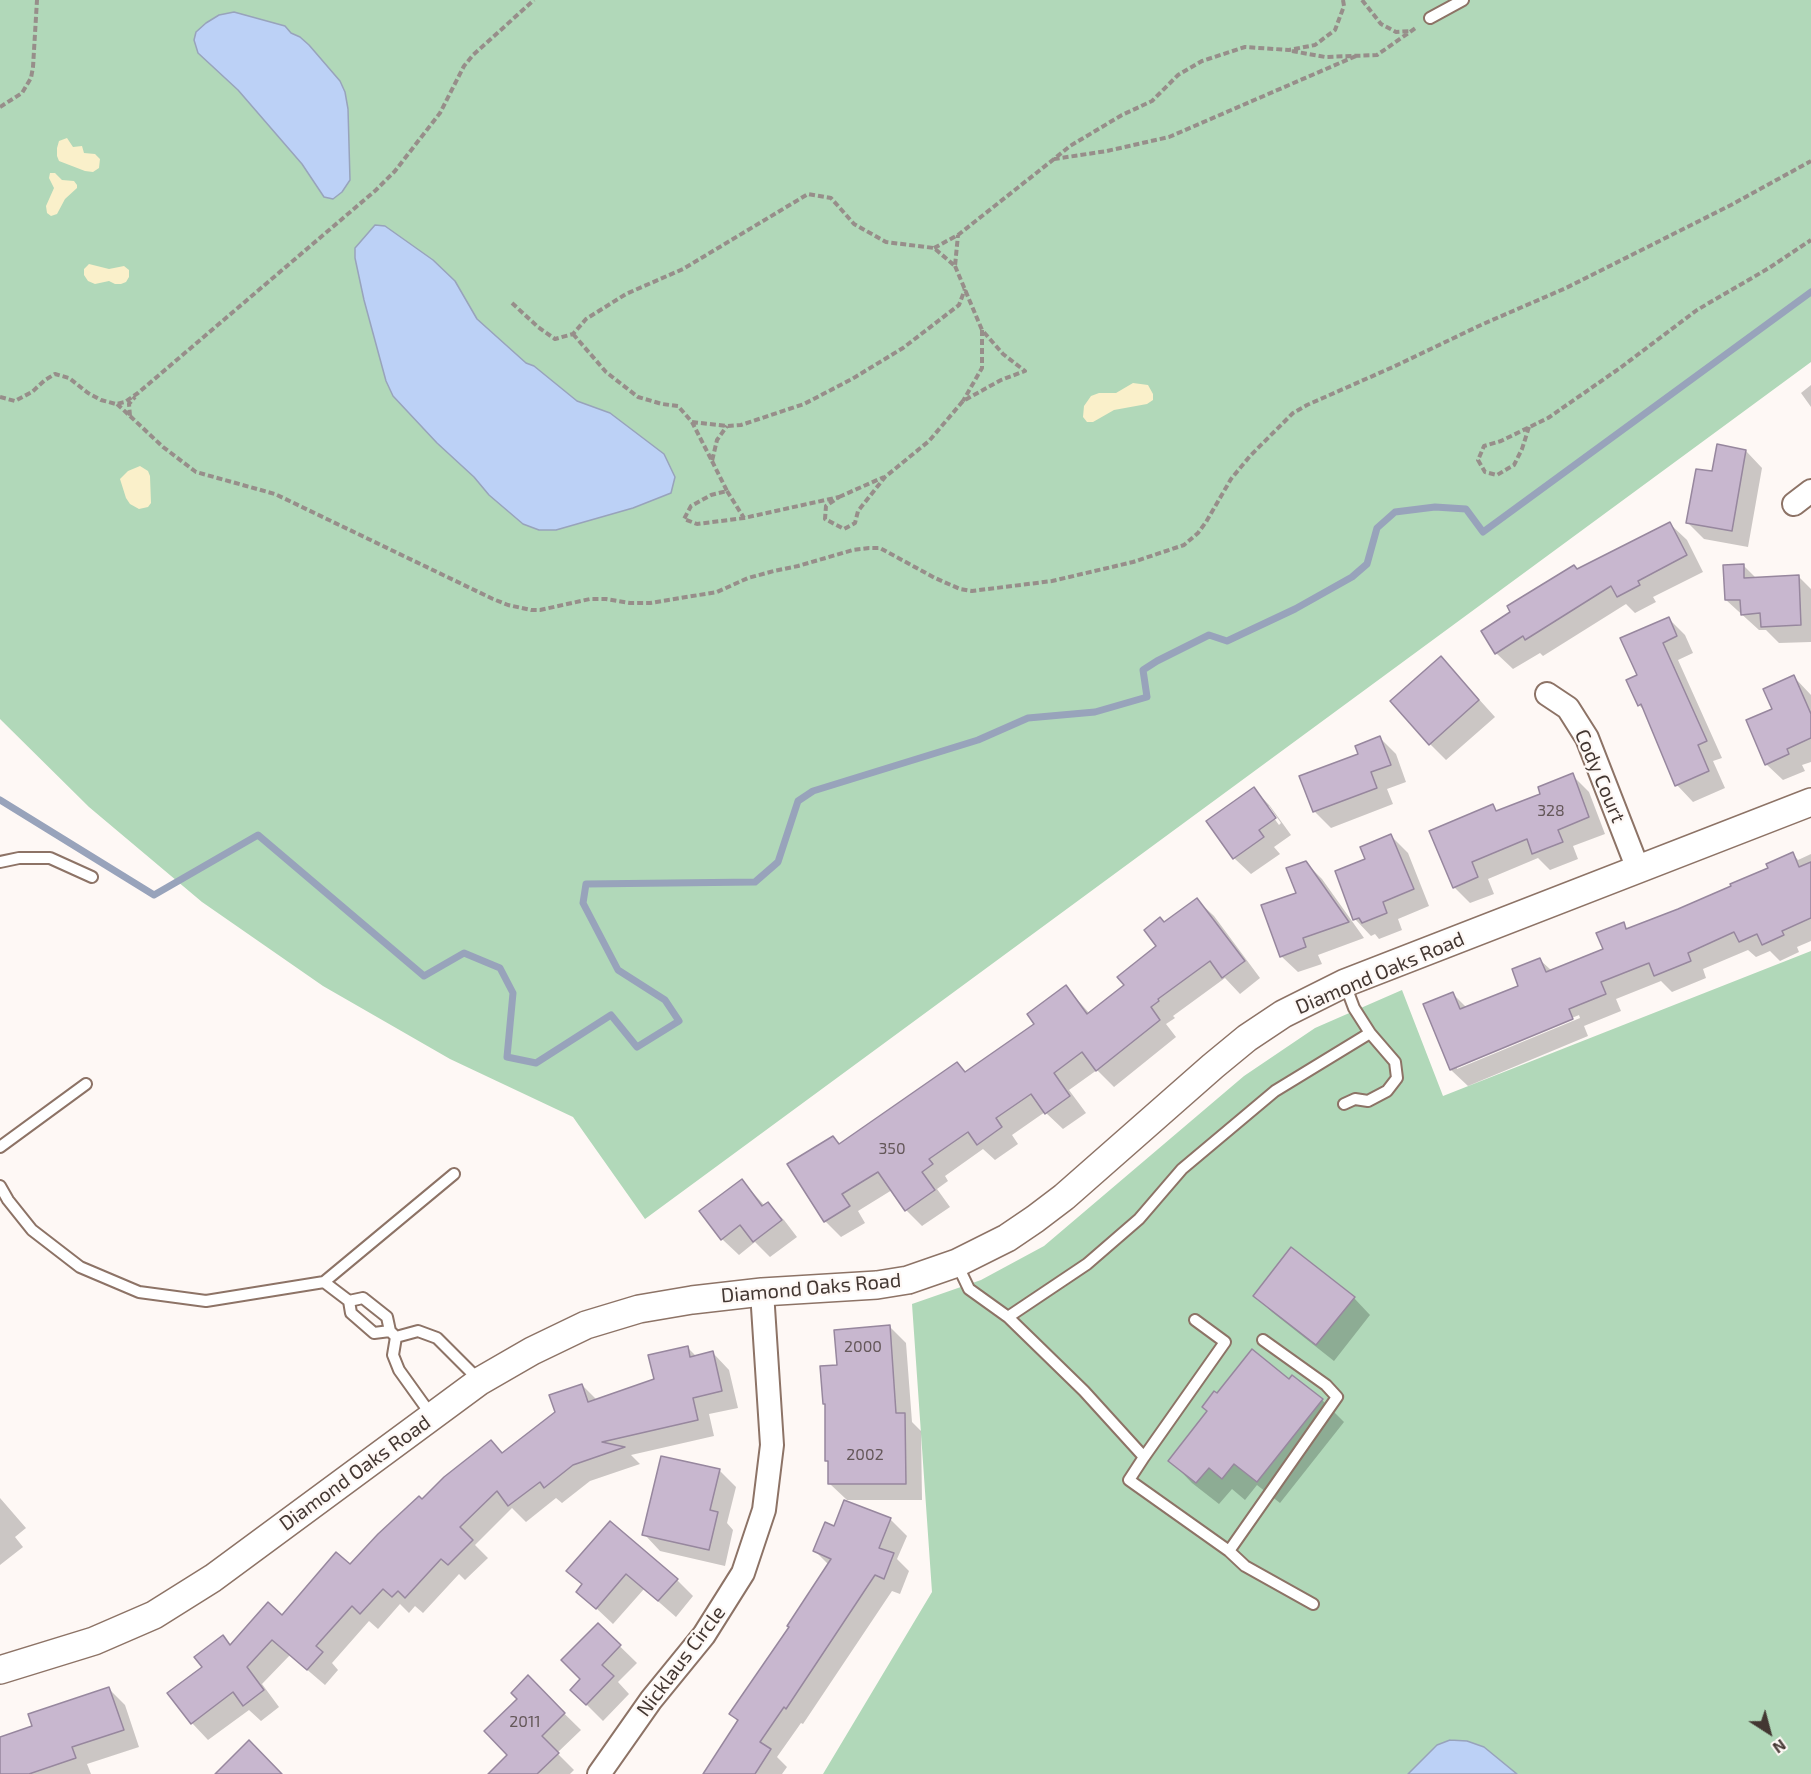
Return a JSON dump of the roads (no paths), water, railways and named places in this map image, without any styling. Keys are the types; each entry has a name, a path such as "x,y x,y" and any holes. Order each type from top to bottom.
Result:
{"street":[{"name":"Cody Court","path":"1547,694 1568,708 1587,738 1638,869"},
{"name":"Diamond Oaks Road","path":"0,1670 94,1641 154,1615 213,1578 480,1381 532,1351 586,1325 639,1309 692,1300 762,1292 877,1285 908,1280 957,1263 1007,1238 1057,1203 1213,1066 1247,1038 1283,1014 1345,983 1811,802"},
{"name":"Nicklaus Circle","path":"599,1774 651,1700 704,1635 743,1574 764,1510 772,1445 762,1292"}],"lane":[{"path":"1430,18 1463,0"},
{"path":"0,862 19,858 50,858 92,877"},
{"path":"1344,1104 1355,1099 1368,1101 1387,1091 1397,1078 1395,1062 1370,1033 1354,1008 1345,983"},
{"path":"1008,1317 1088,1264 1138,1219 1182,1169 1275,1091 1370,1033"},
{"path":"0,1147 86,1084"},
{"path":"0,1186 32,1230 81,1268 139,1292 206,1301 324,1282 454,1174"},
{"path":"957,1263 969,1289 1008,1317 1084,1391 1144,1457"},
{"path":"324,1282 349,1301 351,1313 374,1333 393,1334 418,1331 437,1338 480,1381"},
{"path":"349,1301 363,1298 387,1317 393,1334 393,1355 399,1370 432,1417"},
{"path":"1195,1320 1226,1342 1129,1480 1229,1551 1245,1566 1313,1604"},
{"path":"1229,1551 1337,1397 1326,1385 1263,1341"}],"water":[{"path":"234,12 285,26 309,45 340,81 348,109 350,180 342,192 333,199 324,197 302,164 238,90 198,53 194,40 196,32 219,15"},
{"path":"375,225 385,226 433,260 455,281 477,319 526,363 534,366 577,401 610,413 664,454 675,477 671,493 633,508 556,530 539,530 523,524 489,495 393,396 386,381 355,258 355,248"},
{"path":"1450,1740 1467,1741 1484,1747 1517,1774 1408,1774 1437,1745"}],"waterway":[{"path":"0,800 154,895 258,835 424,976 464,953 500,968 513,993 507,1057 536,1063 611,1015 637,1047 679,1021 665,1000 618,970 583,903 586,884 755,882 778,862 798,801 813,791 978,740 1028,718 1095,712 1147,697 1143,670 1157,661 1209,635 1227,641 1295,609 1352,577 1367,564 1377,528 1395,512 1435,507 1466,509 1483,532 1811,292"}]}
